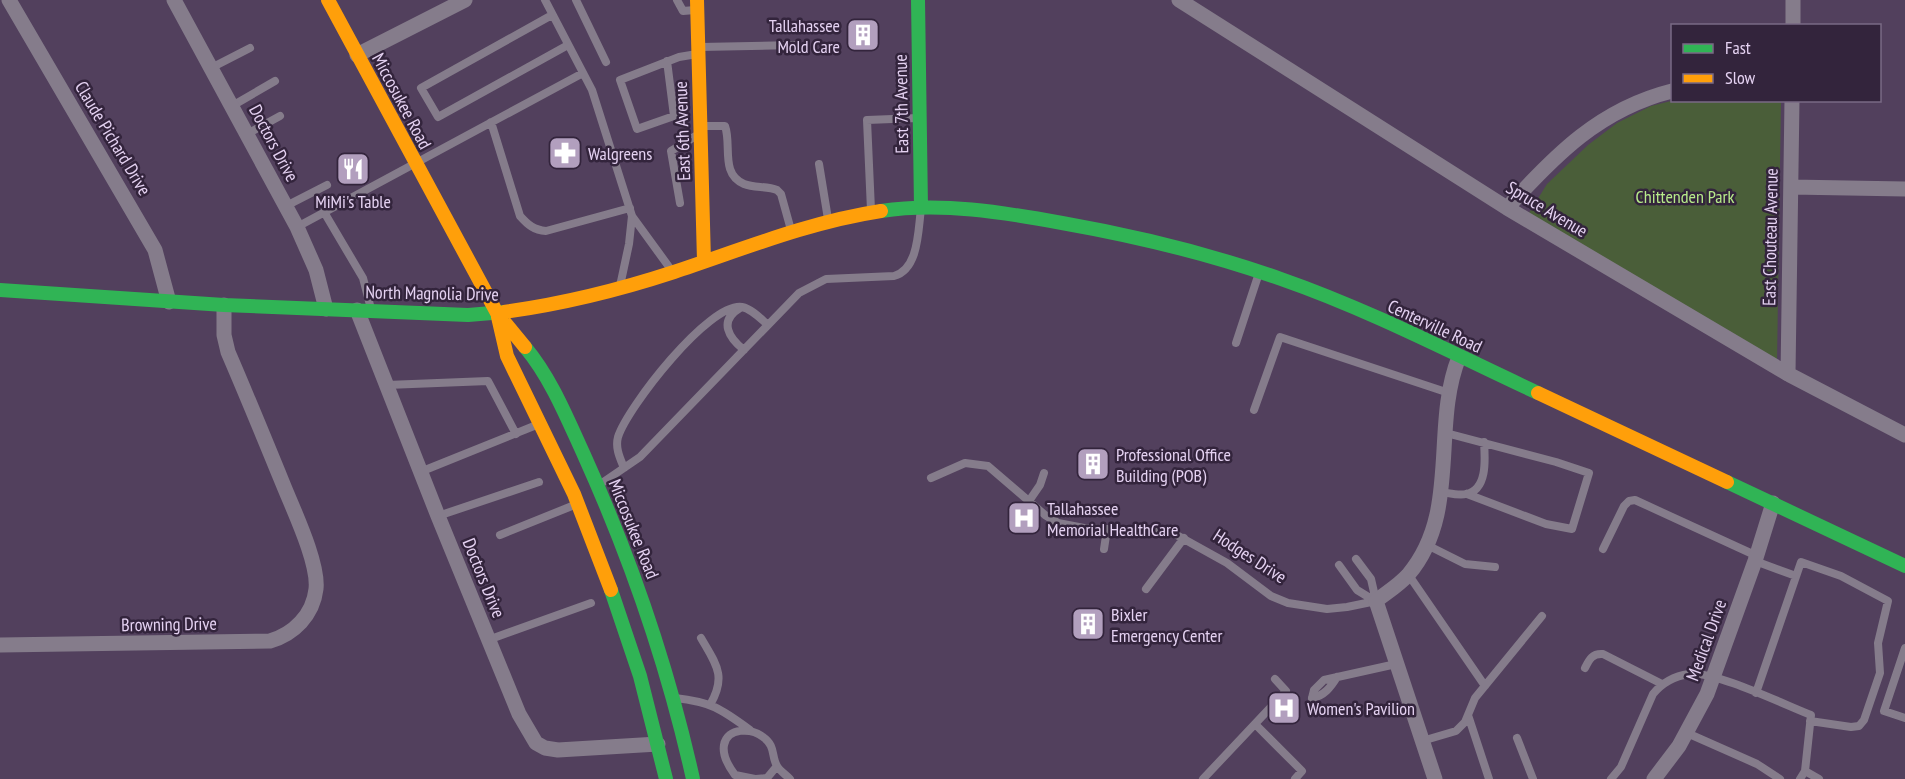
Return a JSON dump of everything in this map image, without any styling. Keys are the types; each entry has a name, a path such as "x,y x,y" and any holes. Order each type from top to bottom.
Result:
{"main road":[{"name":"Miccosukee Road","path":"328,0 415,164 498,313 536,360 570,424 598,486 645,604 673,697 693,779"},
{"name":"East 7th Avenue","path":"918,0 921,207"},
{"name":"East 6th Avenue","path":"697,5 704,261"},
{"name":"North Magnolia Drive","path":"0,290 224,305 468,315 498,313 546,306 620,287 828,221 921,207"},
{"name":"Centerville Road","path":"921,207 1014,215 1114,233 1259,272 1331,298 1404,330 1905,566"},
{"name":"Miccosukee Road","path":"498,313 507,356 578,504 619,609 640,675 666,779"},
{"path":"658,744 670,748 679,760 683,779"}],"street":[{"name":"Claude Pichard Drive","path":"9,0 155,250 169,302"},
{"name":"Doctors Drive","path":"174,0 297,227 316,270 326,309"},
{"path":"357,55 465,0"},
{"name":"Spruce Avenue","path":"1179,0 1507,208 1788,374 1905,435"},
{"path":"1793,0 1793,24"},
{"path":"1507,208 1545,165 1590,128 1652,96 1671,91"},
{"name":"East Chouteau Avenue","path":"1788,374 1792,102"},
{"path":"1791,188 1905,189"},
{"name":"Browning Drive","path":"0,645 270,641 283,637 297,627 306,616 315,593 316,576 303,532 228,352 224,335 224,305"},
{"name":"Doctors Drive","path":"364,310 387,385 420,472 519,714 536,743 545,748 558,750 658,744"},
{"name":"Hodges Drive","path":"1376,601 1408,574 1427,545 1435,522 1441,492 1451,376 1459,357"},
{"name":"Medical Drive","path":"1658,777 1703,703 1756,558 1773,504"},
{"path":"1376,601 1435,779"}],"lane":[{"path":"544,0 592,90 631,212 673,272"},
{"path":"576,0 606,62"},
{"path":"677,0 683,11 697,5"},
{"path":"552,15 421,88 438,117 568,45"},
{"path":"667,61 674,116 637,129 620,80 667,61 698,50 795,45"},
{"path":"211,68 250,48"},
{"path":"297,227 583,73"},
{"path":"232,106 275,81"},
{"path":"247,134 280,116"},
{"path":"871,213 867,120 920,118"},
{"path":"491,122 520,216 527,225 535,230 546,231 631,212"},
{"path":"680,203 671,151 700,130 725,126 730,171 735,178 745,184 771,187 781,194 791,232"},
{"path":"819,164 828,221"},
{"path":"286,206 327,185"},
{"path":"598,486 640,457 799,293 815,283 838,278 902,274 911,261 921,207"},
{"path":"324,212 363,278 364,310"},
{"path":"620,287 629,244 631,212"},
{"path":"1236,343 1259,272"},
{"path":"624,468 618,454 617,440 624,423 684,345 706,323 719,313 741,307 749,310 768,325"},
{"path":"741,307 728,321 728,333 732,340 744,350"},
{"path":"1254,410 1280,337 1449,393"},
{"path":"387,385 488,381 516,434"},
{"path":"420,472 540,424"},
{"path":"1441,492 1467,494 1546,524 1572,529 1590,473 1446,433"},
{"path":"1467,494 1476,489 1482,479 1486,463 1484,442"},
{"name":"Hodges Drive","path":"931,478 965,463 988,466 1045,515 1058,523 1077,527 1163,531 1184,538 1227,563 1270,596 1288,603 1328,609 1347,608 1376,601"},
{"path":"1029,501 1040,485 1044,473"},
{"path":"438,516 539,482"},
{"path":"1604,549 1624,506 1629,501 1635,500 1796,576"},
{"path":"500,535 578,504"},
{"path":"1104,549 1107,529"},
{"path":"1146,589 1184,538"},
{"path":"1427,545 1465,564 1495,567"},
{"path":"1356,559 1371,579 1376,601"},
{"path":"1756,693 1801,562 1842,576 1888,601 1878,643 1880,673 1864,720 1859,726 1851,727 1810,721"},
{"path":"1339,565 1356,590 1376,601"},
{"path":"1408,574 1485,686"},
{"path":"488,640 591,603"},
{"path":"1422,741 1456,731 1465,722 1475,698 1542,616"},
{"path":"701,638 718,668 719,685 710,705"},
{"path":"1905,648 1884,711 1905,718"},
{"path":"1585,668 1591,657 1603,654 1662,684"},
{"path":"1336,677 1396,664"},
{"path":"1613,779 1653,694 1662,684 1689,674 1713,676 1811,715 1805,771 1800,779"},
{"path":"1203,779 1286,691 1275,679"},
{"path":"673,697 699,700 722,709 751,731 764,737 774,750 777,766 790,779"},
{"path":"1468,715 1489,779"},
{"path":"1255,724 1302,771 1295,779"},
{"path":"751,731 739,731 728,737 724,745 726,763 735,775 757,779 767,777 777,766"},
{"path":"1687,732 1757,764 1779,779"},
{"path":"1517,738 1533,779"},
{"path":"1805,771 1820,779"}],"green space":[{"name":"Chittenden Park","path":"1671,101 1781,102 1777,362 1529,213 1547,184 1588,145 1617,123 1651,106"}],"traffic: fast":[{"path":"918,0 921,207"},
{"path":"881,211 904,208 949,208 994,212 1173,246 1254,270 1347,304 1538,393"},
{"path":"0,290 224,305 468,315 504,312"},
{"path":"525,347 543,372 558,399 601,494 633,574 660,655 693,779"},
{"path":"1727,482 1905,566"},
{"path":"611,590 640,676 666,779"}],"traffic: slow":[{"path":"328,0 497,313 525,347"},
{"path":"697,0 704,261"},
{"path":"504,312 569,301 611,290 674,272 802,229 881,211"},
{"path":"498,317 507,356 574,494 611,590"},
{"path":"1538,393 1727,482"}],"place":[{"name":"Tallahassee Mold Care","path":"863,35"},
{"name":"Walgreens","path":"565,153"},
{"name":"MiMi's Table","path":"353,169"},
{"name":"Professional Office Building (POB)","path":"1093,464"},
{"name":"Tallahassee Memorial HealthCare","path":"1024,518"},
{"name":"Bixler Emergency Center","path":"1088,624"},
{"name":"Women's Pavilion","path":"1284,708"}]}
